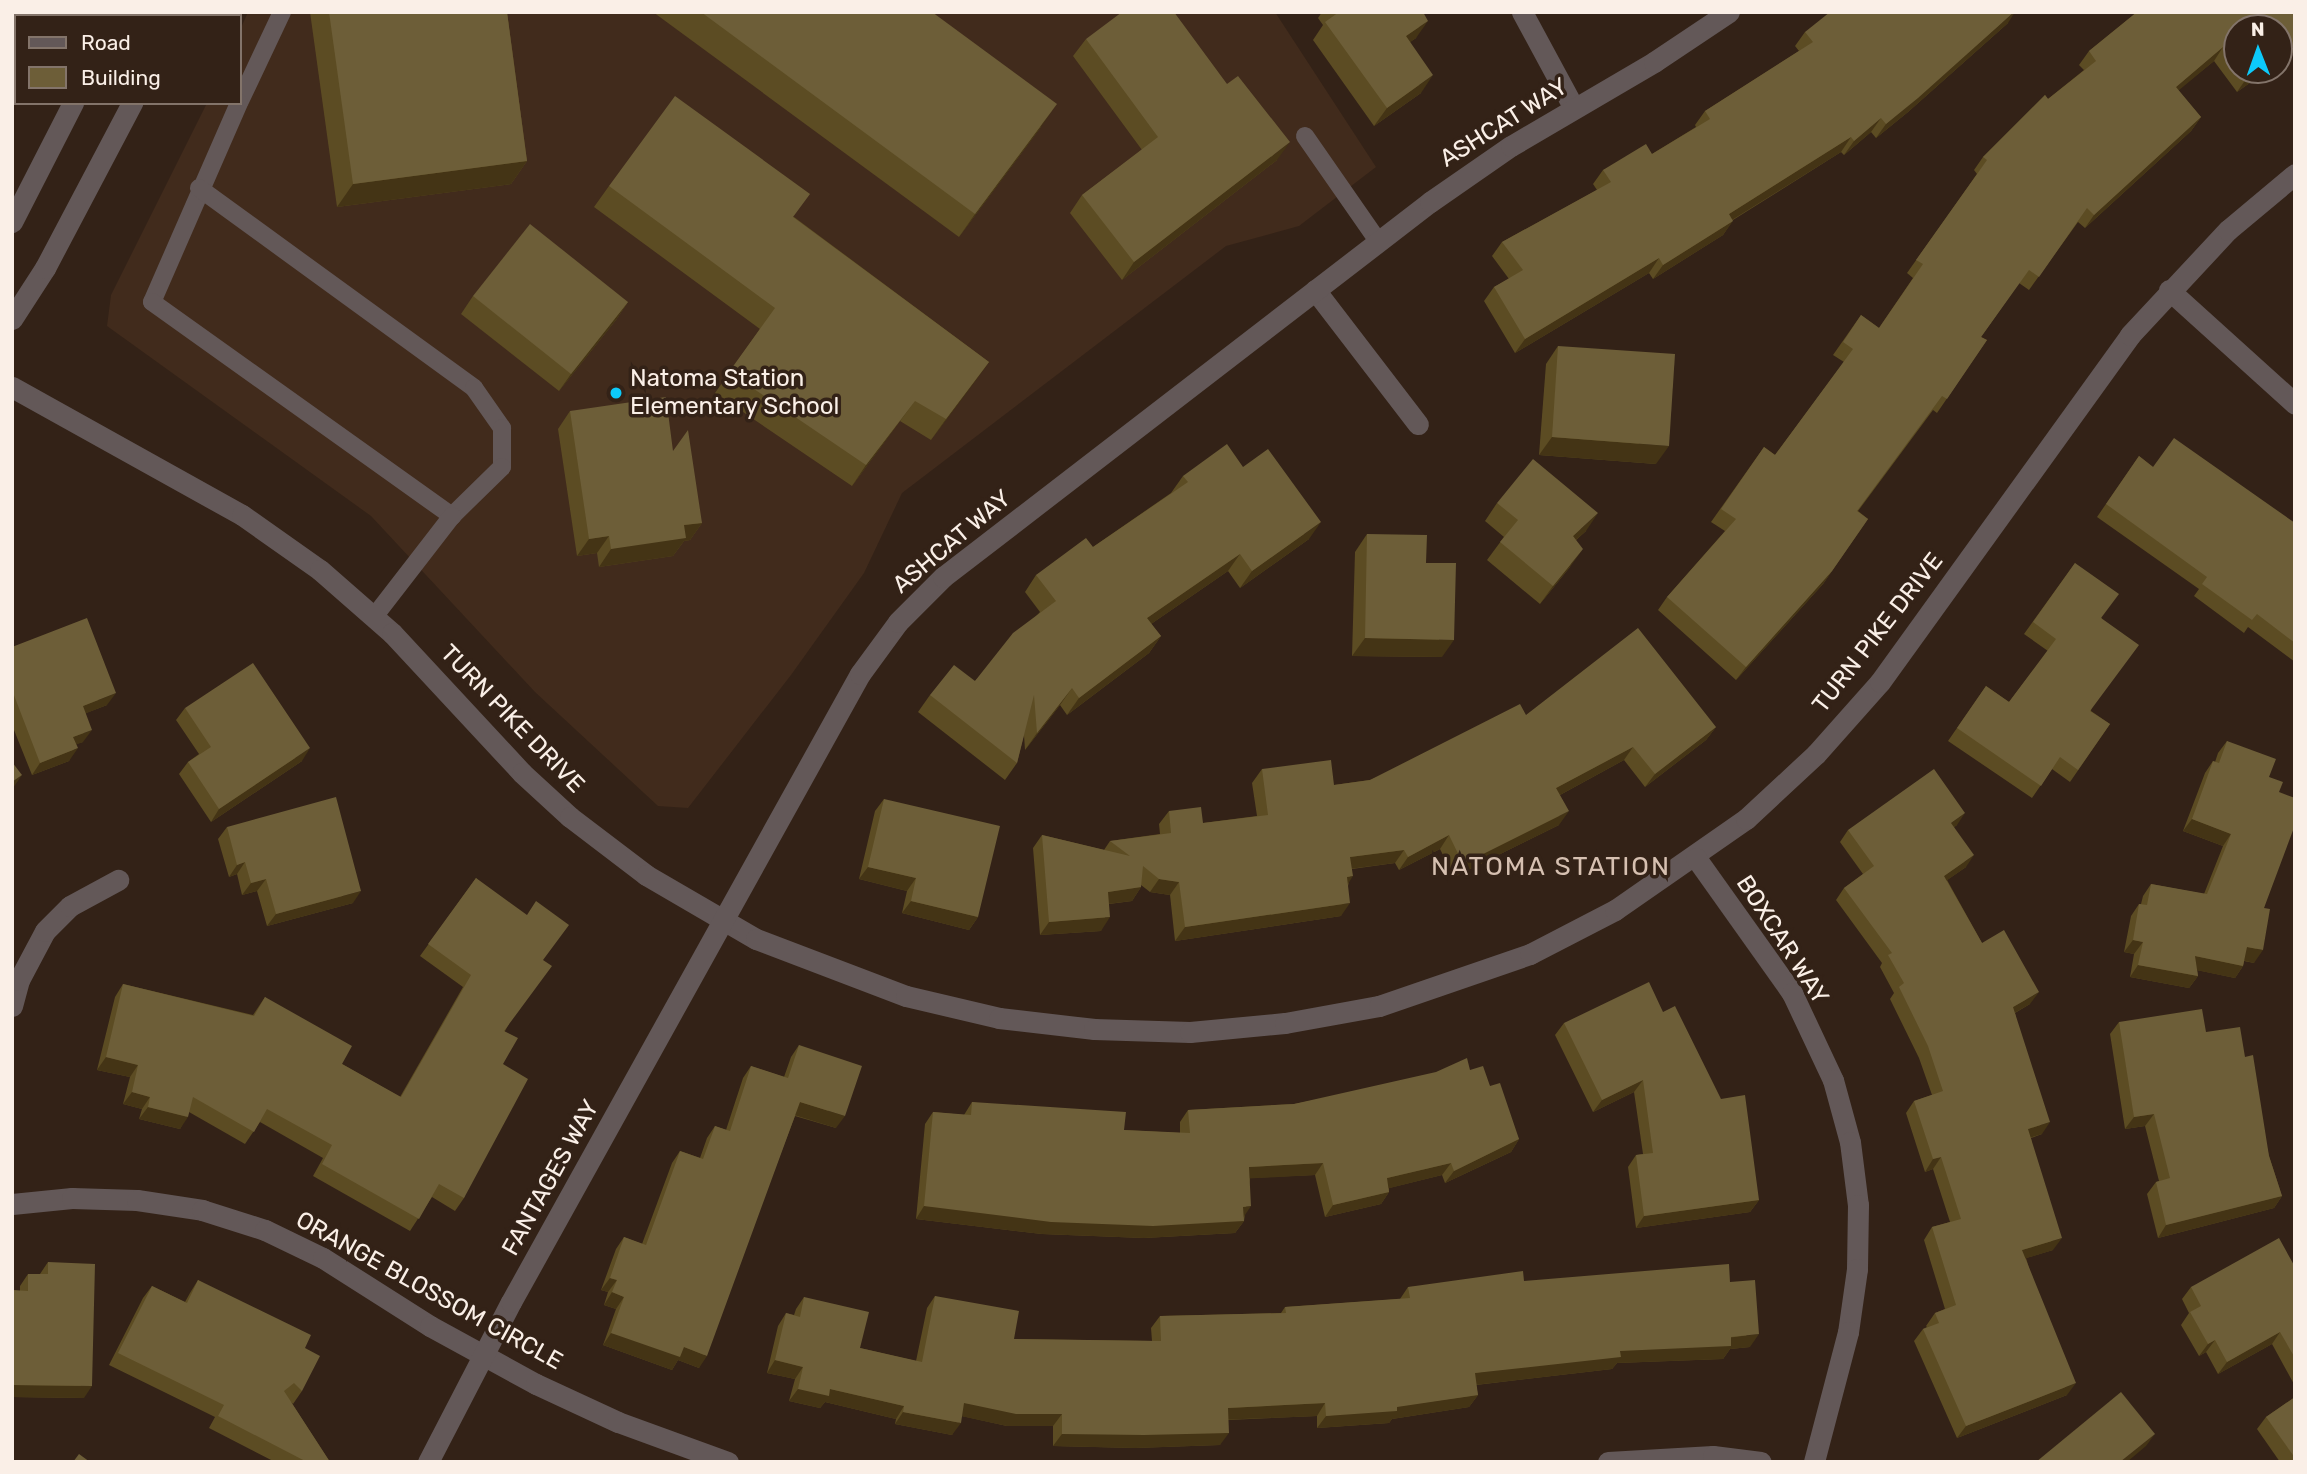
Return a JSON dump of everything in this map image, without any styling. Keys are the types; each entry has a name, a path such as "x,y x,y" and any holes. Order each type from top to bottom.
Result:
{"street":[{"path":"1522,12 1574,108"},
{"name":"ASHCAT WAY","path":"725,923 860,674 898,622 943,577 1378,241 1511,146 1729,12"},
{"path":"12,222 72,105"},
{"path":"12,319 45,268 131,105"},
{"name":"TURN PIKE DRIVE","path":"12,387 242,515 320,570 374,617 522,774 570,817 646,875 725,923 815,964 919,999 999,1018 1094,1030 1190,1032 1285,1023 1379,1006 1440,988 1554,942 1615,910 1696,858 1816,754 1880,682 2130,335 2169,290 2228,230 2295,174"},
{"path":"1315,289 1418,424"},
{"path":"2169,290 2295,404"},
{"name":"BOXCAR WAY","path":"1696,858 1792,993 1833,1080 1850,1142 1858,1205 1857,1269 1848,1332 1814,1462"},
{"path":"12,1006 19,980 45,931 70,906 118,880"},
{"name":"FANTAGES WAY","path":"428,1462 483,1354 725,923"},
{"name":"ORANGE BLOSSOM CIRCLE","path":"12,1204 72,1198 137,1199 202,1210 265,1230 323,1258 483,1354 618,1422 728,1462"},
{"path":"1608,1462 1713,1456 1761,1462"}],"lane":[{"path":"242,96 282,12"},
{"path":"238,105 199,188 152,302 452,516"},
{"path":"1305,136 1378,241"},
{"path":"199,188 474,388 502,428 502,467 452,516 374,617"}],"shaded area":[{"name":"Natoma Station Elementary School","path":"248,12 1275,12 1376,167 1299,226 1226,246 902,493 864,573 791,675 688,808 658,806 535,692 371,516 107,326 111,295 206,105 242,105 242,26"}],"building":[{"path":"329,12 507,12 527,161 353,184"},
{"path":"701,12 932,12 1057,104 975,214"},
{"path":"1122,12 1174,12 1227,84 1238,76 1290,142 1134,262 1082,195 1158,137 1086,39"},
{"path":"1339,12 1423,12 1428,21 1406,36 1433,75 1387,108 1325,22"},
{"path":"1830,12 2014,12 1886,124 1881,118 1854,141 1851,137 1729,214 1733,221 1663,265 1659,258 1525,339 1494,287 1523,270 1502,242 1611,182 1603,170 1646,144 1652,154 1710,119 1705,111 1813,42 1805,32"},
{"path":"2137,12 2295,12 2293,46 2293,14 2223,14 2223,47 2176,87 2201,117 2094,215 2087,208 2039,277 2029,270 1981,337 1987,340 1947,399 1942,396 1857,511 1868,519 1832,571 1746,667 1667,597 1736,519 1721,509 1764,447 1775,455 1853,349 1843,342 1861,315 1879,328 1923,264 1916,260 1987,160 1983,157 2045,95 2048,99 2096,61 2089,51"},
{"path":"675,96 810,194 793,217 989,362 946,419 915,401 866,465 729,372 775,308 609,186"},
{"path":"530,224 628,302 571,374 473,296"},
{"path":"1558,346 1675,354 1669,446 1552,437"},
{"path":"666,397 673,451 688,430 702,523 684,525 686,538 611,549 609,536 589,539 570,411"},
{"path":"2174,438 2295,523 2295,643 2257,614 2252,620 2202,584 2207,577 2106,504 2139,456 2153,467"},
{"path":"1227,444 1243,467 1268,449 1321,522 1252,571 1240,554 1147,618 1161,636 1079,698 1072,688 1037,733 1034,695 1017,763 930,695 954,665 975,681 1013,633 1056,601 1036,575 1086,538 1093,547 1188,482 1183,476"},
{"path":"1533,459 1598,513 1573,536 1583,549 1553,586 1500,542 1518,520 1497,503"},
{"path":"1367,534 1427,535 1426,563 1456,563 1454,640 1365,638"},
{"path":"2075,563 2119,594 2101,618 2139,645 2090,711 2110,724 2078,770 2060,757 2041,786 1957,728 1986,686 2009,702 2056,639 2033,622"},
{"path":"87,618 116,693 83,706 92,730 73,737 78,748 40,763 12,690 12,647"},
{"path":"1638,628 1716,727 1655,774 1633,747 1556,788 1569,811 1463,864 1449,835 1408,857 1404,850 1350,857 1353,876 1347,877 1350,903 1185,927 1179,882 1159,879 1143,866 1141,887 1108,892 1110,917 1049,922 1042,835 1130,856 1110,841 1171,833 1169,811 1201,807 1203,823 1268,815 1262,769 1331,760 1334,785 1370,780 1520,704 1526,715"},
{"path":"253,663 310,748 219,809 188,762 211,747 185,708"},
{"path":"2227,741 2276,759 2269,777 2283,782 2279,792 2295,798 2295,825 2264,908 2270,909 2263,950 2247,947 2243,966 2195,956 2198,976 2138,965 2143,942 2133,940 2139,904 2147,905 2151,884 2207,894 2231,834 2192,819 2213,761 2219,763"},
{"path":"12,762 22,775 12,782"},
{"path":"1934,769 1965,813 1951,823 1974,855 1944,876 1982,943 2004,930 2039,992 2013,1007 2050,1122 2028,1129 2062,1238 2022,1250 2076,1383 1966,1426 1923,1329 1939,1323 1935,1313 1956,1305 1932,1227 1961,1219 1941,1157 1933,1159 1914,1101 1943,1091 1928,1046 1899,987 1904,983 1888,955 1892,953 1844,888 1874,866 1848,830"},
{"path":"336,797 361,891 276,914 266,879 251,883 245,862 237,865 227,827"},
{"path":"884,799 1000,826 978,917 911,901 916,878 868,867"},
{"path":"476,878 527,915 536,901 569,925 543,960 552,966 504,1031 518,1038 503,1064 528,1079 464,1198 439,1184 419,1219 322,1164 332,1145 267,1109 254,1132 193,1097 188,1117 148,1107 150,1097 132,1092 138,1065 106,1057 123,984 254,1016 265,997 352,1046 342,1064 401,1097 471,975 428,944"},
{"path":"1649,982 1663,1012 1675,1006 1721,1099 1745,1095 1759,1200 1644,1216 1636,1155 1653,1153 1643,1080 1602,1100 1564,1023"},
{"path":"2202,1009 2206,1032 2240,1027 2245,1057 2253,1055 2269,1156 2282,1196 2166,1225 2156,1182 2170,1178 2154,1114 2134,1117 2119,1022"},
{"path":"799,1045 862,1066 845,1116 800,1102 707,1356 684,1347 680,1357 611,1333 624,1297 612,1292 617,1280 610,1278 624,1237 646,1245 680,1151 703,1159 715,1126 730,1131 751,1066 788,1078"},
{"path":"1467,1058 1470,1070 1483,1066 1490,1086 1500,1083 1519,1139 1454,1171 1451,1163 1387,1178 1389,1192 1333,1205 1323,1163 1249,1167 1251,1206 1243,1207 1244,1221 1153,1226 1051,1222 924,1206 933,1112 971,1115 972,1102 1126,1112 1124,1130 1190,1133 1188,1110 1294,1104 1436,1072"},
{"path":"2279,1238 2295,1267 2295,1358 2280,1332 2227,1362 2215,1340 2208,1344 2190,1312 2201,1306 2191,1287"},
{"path":"48,1262 95,1264 92,1386 12,1385 12,1290 28,1291 28,1274 48,1274"},
{"path":"1729,1264 1730,1282 1755,1280 1759,1334 1731,1337 1731,1346 1620,1351 1621,1357 1475,1373 1478,1395 1397,1407 1397,1411 1326,1416 1325,1403 1228,1408 1229,1433 1062,1434 1062,1414 1016,1414 964,1403 961,1423 903,1412 904,1406 830,1389 829,1396 798,1389 803,1367 775,1360 786,1313 800,1317 804,1297 869,1312 860,1348 922,1362 935,1296 1019,1311 1014,1339 1161,1341 1160,1316 1286,1313 1285,1307 1410,1298 1408,1287 1523,1271 1524,1281"},
{"path":"198,1280 311,1335 305,1348 320,1356 302,1391 294,1383 284,1391 330,1462 307,1462 218,1416 224,1405 118,1353 152,1286 187,1303"},
{"path":"2121,1392 2155,1434 2120,1462 2036,1462"},
{"path":"2295,1397 2295,1458 2266,1417"},
{"path":"79,1454 90,1462 73,1462"}],"place":[{"name":"Natoma Station Elementary School","path":"616,393"}],"district":[{"name":"NATOMA STATION","path":"1551,867"}]}
